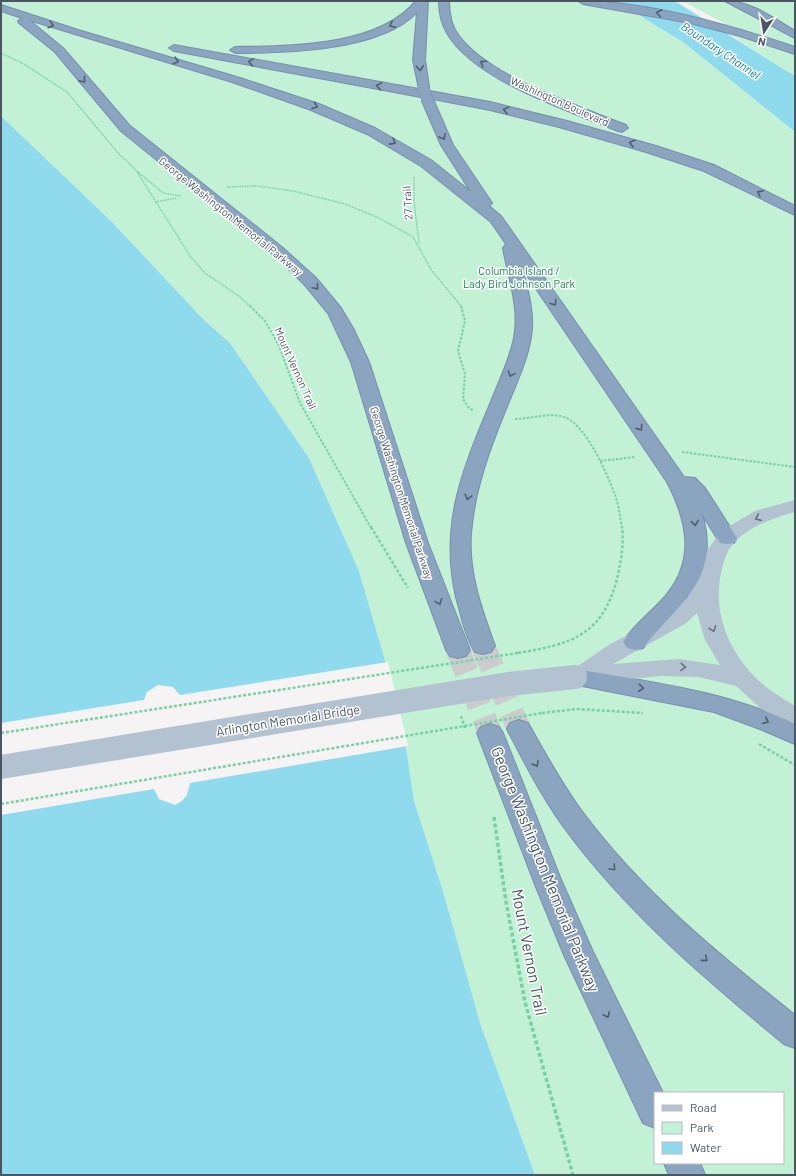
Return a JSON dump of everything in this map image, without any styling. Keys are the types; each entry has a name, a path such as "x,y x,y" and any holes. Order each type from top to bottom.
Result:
{"highway":[{"path":"13,1 68,20 149,42"},
{"path":"422,1 408,16 389,27 361,36 322,44 248,50 207,49 162,44 513,111 645,147 709,168 795,211"},
{"path":"422,1 419,60 423,88 447,145 508,237 670,458 698,492 726,538"},
{"name":"Washington Boulevard","path":"444,1 446,20 456,39 468,52 485,64 519,83 663,146 709,168"},
{"path":"583,1 666,15 738,32 795,51"},
{"path":"730,1 757,13 795,35"},
{"path":"1,9 251,84 346,119 383,137 420,158 496,219"},
{"name":"George Washington Memorial Parkway","path":"1,9 26,24 59,50 125,128 154,153 278,251 310,281 335,311 345,328 360,362 417,543 458,650"},
{"path":"483,646 464,584 460,551 465,506 474,473 523,337 525,320 523,301 508,237"},
{"path":"635,642 646,627 678,595 690,574 695,555 696,533 692,512 680,487 670,458"},
{"path":"575,677 656,690 716,703 765,720 795,735"},
{"path":"518,729 546,781 562,805 605,860 666,924 795,1034"},
{"name":"George Washington Memorial Parkway","path":"490,734 548,882 579,955 654,1110"},
{"path":"682,1164 688,1175"}],"main road":[{"path":"795,506 779,510 752,521 726,538 716,552 709,576 708,602 712,626 723,650 744,680 769,701 795,718"},
{"name":"Arlington Memorial Bridge","path":"575,677 677,619 696,602 709,576"},
{"name":"Arlington Memorial Bridge","path":"1,767 508,684 650,667 675,666 716,671 744,680"}],"path":[{"name":"Mount Vernon Trail","path":"1,53 24,64 67,92 119,154 136,170 190,256 205,273 240,297 265,321 279,346 300,403 363,515 408,589"},
{"path":"136,170 163,193 183,196 155,202"},
{"name":"27 Trail","path":"414,176 414,208 419,244 425,260 433,273 459,302 465,321 457,350 465,375 463,399 466,406 476,412"},
{"path":"220,188 243,186 261,187 322,198 358,209 406,233 419,244"},
{"path":"1,733 518,653 554,646 577,637 596,622 610,598 620,564 623,537 617,498 600,461 578,427 571,420 557,416 527,419 511,418"},
{"path":"600,461 639,456"},
{"path":"670,458 795,467"},
{"path":"1,804 542,713 589,709 649,713"},
{"path":"756,743 795,765"},
{"name":"Mount Vernon Trail","path":"492,809 506,902 525,1002 574,1175"}],"green space":[{"name":"Columbia Island / Lady Bird Johnson Park","path":"1,1 611,1 619,3 683,42 795,132 795,1175 535,1175 481,1026 443,891 414,801 406,747 384,657 359,571 309,458 230,343 203,319 111,221 1,116"},
{"path":"682,1 795,1 795,76 731,35 726,24"}],"water":[{"name":"Boundary Channel","path":"611,1 673,1 678,3 795,76 795,132 683,42 619,3"},
{"path":"1,116 111,221 203,319 230,343 309,458 359,571 384,657 406,747 414,801 443,891 481,1026 535,1175 1,1175"}],"pier":[{"path":"388,662 408,746 190,783 187,795 182,801 175,805 159,799 154,789 1,815 1,723 144,700 147,692 158,685 173,687 180,695"}],"tunnel":[{"path":"483,646 519,729"},
{"path":"458,650 490,733"}]}
